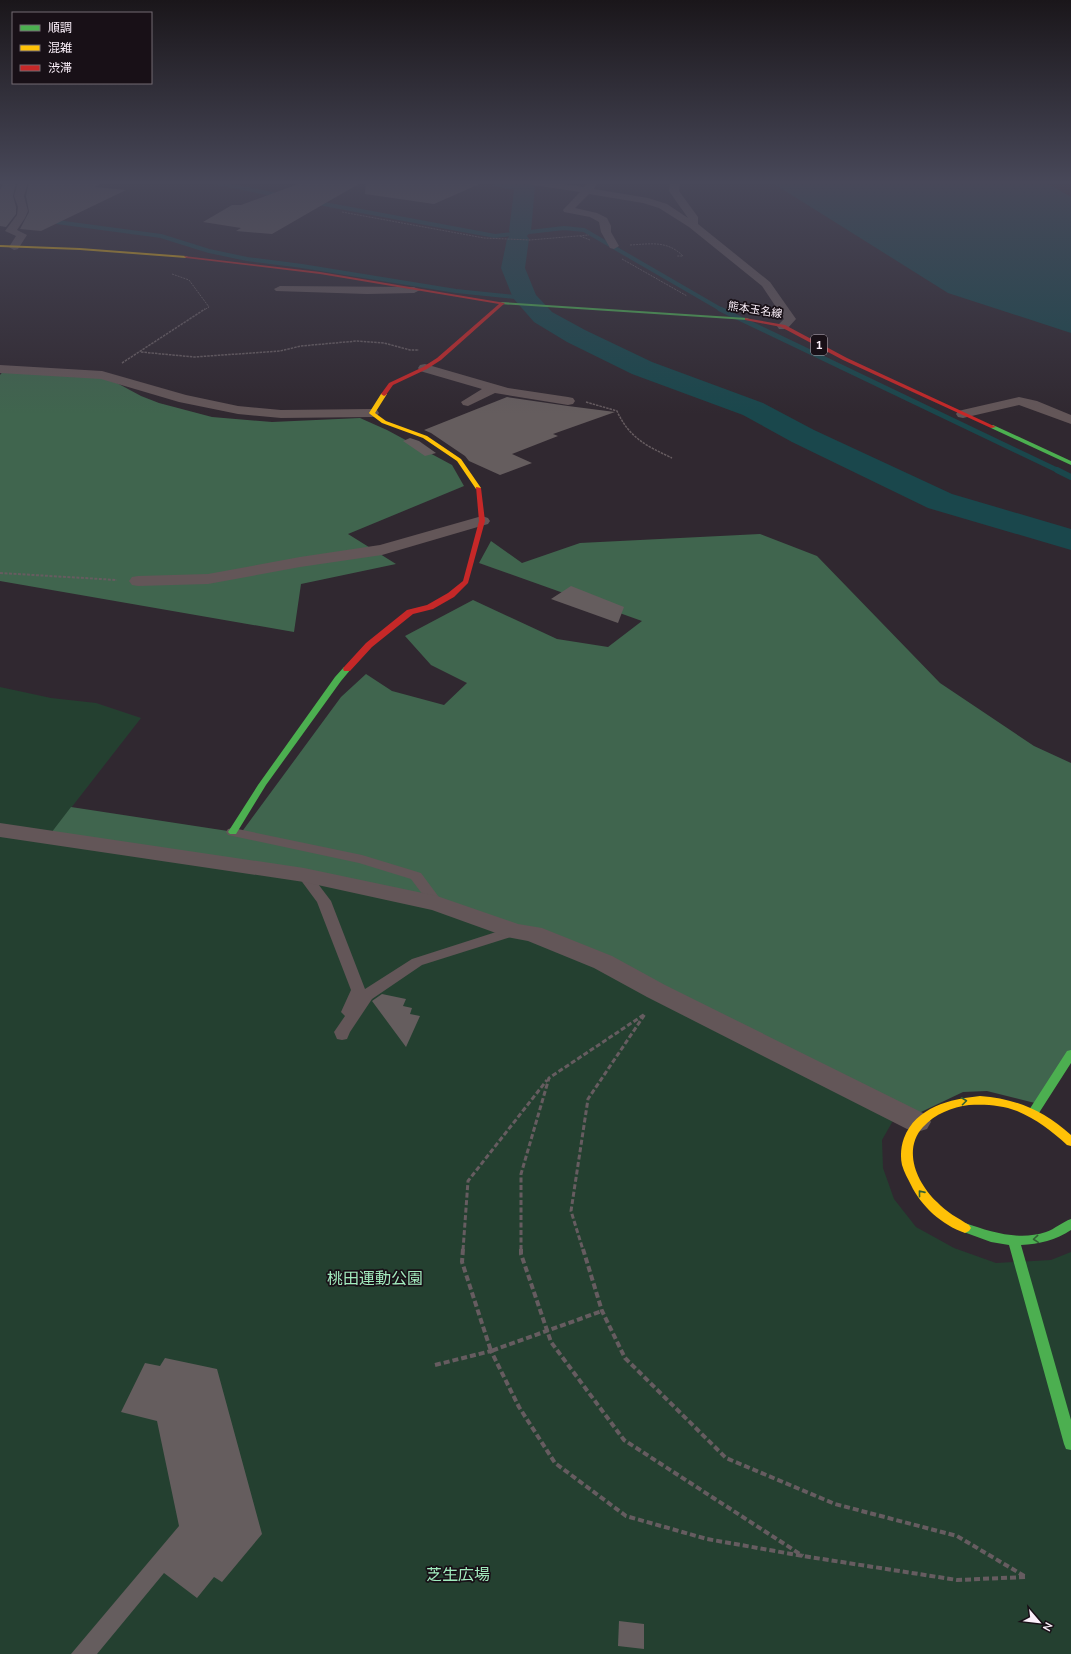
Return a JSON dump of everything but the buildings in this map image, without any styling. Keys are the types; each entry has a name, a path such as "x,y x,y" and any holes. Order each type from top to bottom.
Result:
{"street":[{"name":"熊本玉名線","path":"197,259 300,270 414,290 503,303 741,318 783,326 845,359 1071,463"},
{"path":"735,259 766,284 790,319 783,326"},
{"path":"280,289 414,290"},
{"path":"372,413 390,384 425,368 453,347 503,303"},
{"path":"425,368 493,388 568,401"},
{"path":"0,369 102,375 184,399 238,410 281,414 372,413 384,422 425,437 460,460 478,485 482,521 466,582 451,595 430,607 410,612 372,642 338,679 262,785 233,832"},
{"path":"468,402 493,388"},
{"path":"963,414 1020,401 1032,404 1071,420"},
{"path":"138,581 208,579 300,562 382,550 482,521"},
{"path":"0,830 304,876 437,904 515,931 533,934 603,962 656,991 917,1122"},
{"path":"1033,1113 1071,1054"},
{"path":"1071,1142 1057,1128 1033,1113 1012,1104 989,1100 968,1100 948,1103 930,1110 917,1122 907,1140 906,1161 913,1183 930,1205 954,1223 983,1235 1014,1241 1043,1238 1067,1228 1071,1224"},
{"path":"1014,1241 1071,1444"}],"lane":[{"path":"233,832 362,859 416,876 437,904"},
{"path":"304,876 324,901 358,990 342,1034 367,996 416,962 515,931"}],"path":[{"path":"628,259 700,305 706,316"},
{"path":"102,375 141,352 209,307 189,280 166,271"},
{"path":"141,352 194,356 280,350 301,346 357,341 384,343 410,350 453,347"},
{"path":"568,401 582,401 617,411 622,422 641,443 672,458"},
{"path":"0,573 138,581"},
{"path":"646,1014 588,1099 571,1211 602,1311 625,1358 726,1458 835,1504 957,1536 1026,1577 957,1580 706,1539 626,1516 555,1463 519,1407 491,1351 462,1262 468,1181 549,1078 646,1014"},
{"path":"549,1078 521,1174 521,1254 551,1342 624,1440 803,1556"},
{"path":"435,1365 491,1351 602,1311"}],"green space":[{"path":"5,369 102,375 141,396 159,403 212,417 272,422 360,418 387,430 452,465 464,486 348,534 396,564 301,584 294,632 0,581 0,375"},
{"path":"760,534 817,556 940,683 1034,746 1071,763 1071,1054 1039,1104 987,1091 963,1092 919,1113 568,948 336,877 48,837 71,807 241,833 341,697 366,674 392,691 444,705 467,683 431,665 405,636 473,600 557,639 608,647 642,621 479,563 491,541 522,563 580,543"},
{"path":"0,687 51,698 96,703 141,718 50,835 0,828"},
{"name":"桃田運動公園","path":"0,833 260,857 533,934 894,1119 882,1140 883,1168 894,1199 916,1227 954,1248 996,1263 1051,1260 1071,1252 1071,1654 0,1654"}],"water":[{"path":"894,259 1071,259 1071,333 948,293"}],"waterway":[{"path":"248,259 302,266 456,291 525,298"},
{"path":"515,259 513,268 525,298 543,317 576,336 642,368 753,409 803,436 940,501 1071,540"},
{"path":"634,259 722,310"},
{"path":"722,310 1059,471"},
{"path":"1059,471 1071,477"}],"traffic: fast":[{"path":"502,303 747,319"},
{"path":"993,427 1071,463"},
{"path":"233,832 262,785 338,679 347,669"},
{"path":"1033,1113 1071,1054"},
{"path":"965,1228 991,1237 1033,1240 1047,1237 1059,1232 1071,1224"},
{"path":"1014,1241 1071,1444"}],"traffic: slow":[{"path":"384,394 372,413 384,422 425,437 459,460 478,488"},
{"path":"965,1228 944,1216 932,1206 922,1194 908,1165 907,1146 913,1130 925,1118 941,1108 960,1102 980,1100 1001,1102 1011,1104 1039,1117 1071,1142"}],"traffic: jam":[{"path":"204,259 320,273 502,303"},
{"path":"384,394 391,384 425,368 439,359 503,303"},
{"path":"747,319 783,326 845,359 993,427"},
{"path":"347,669 369,645 410,612 430,607 451,595 466,582 482,521 478,488"}],"park label":[{"name":"芝生広場","path":"458,1575"}]}
